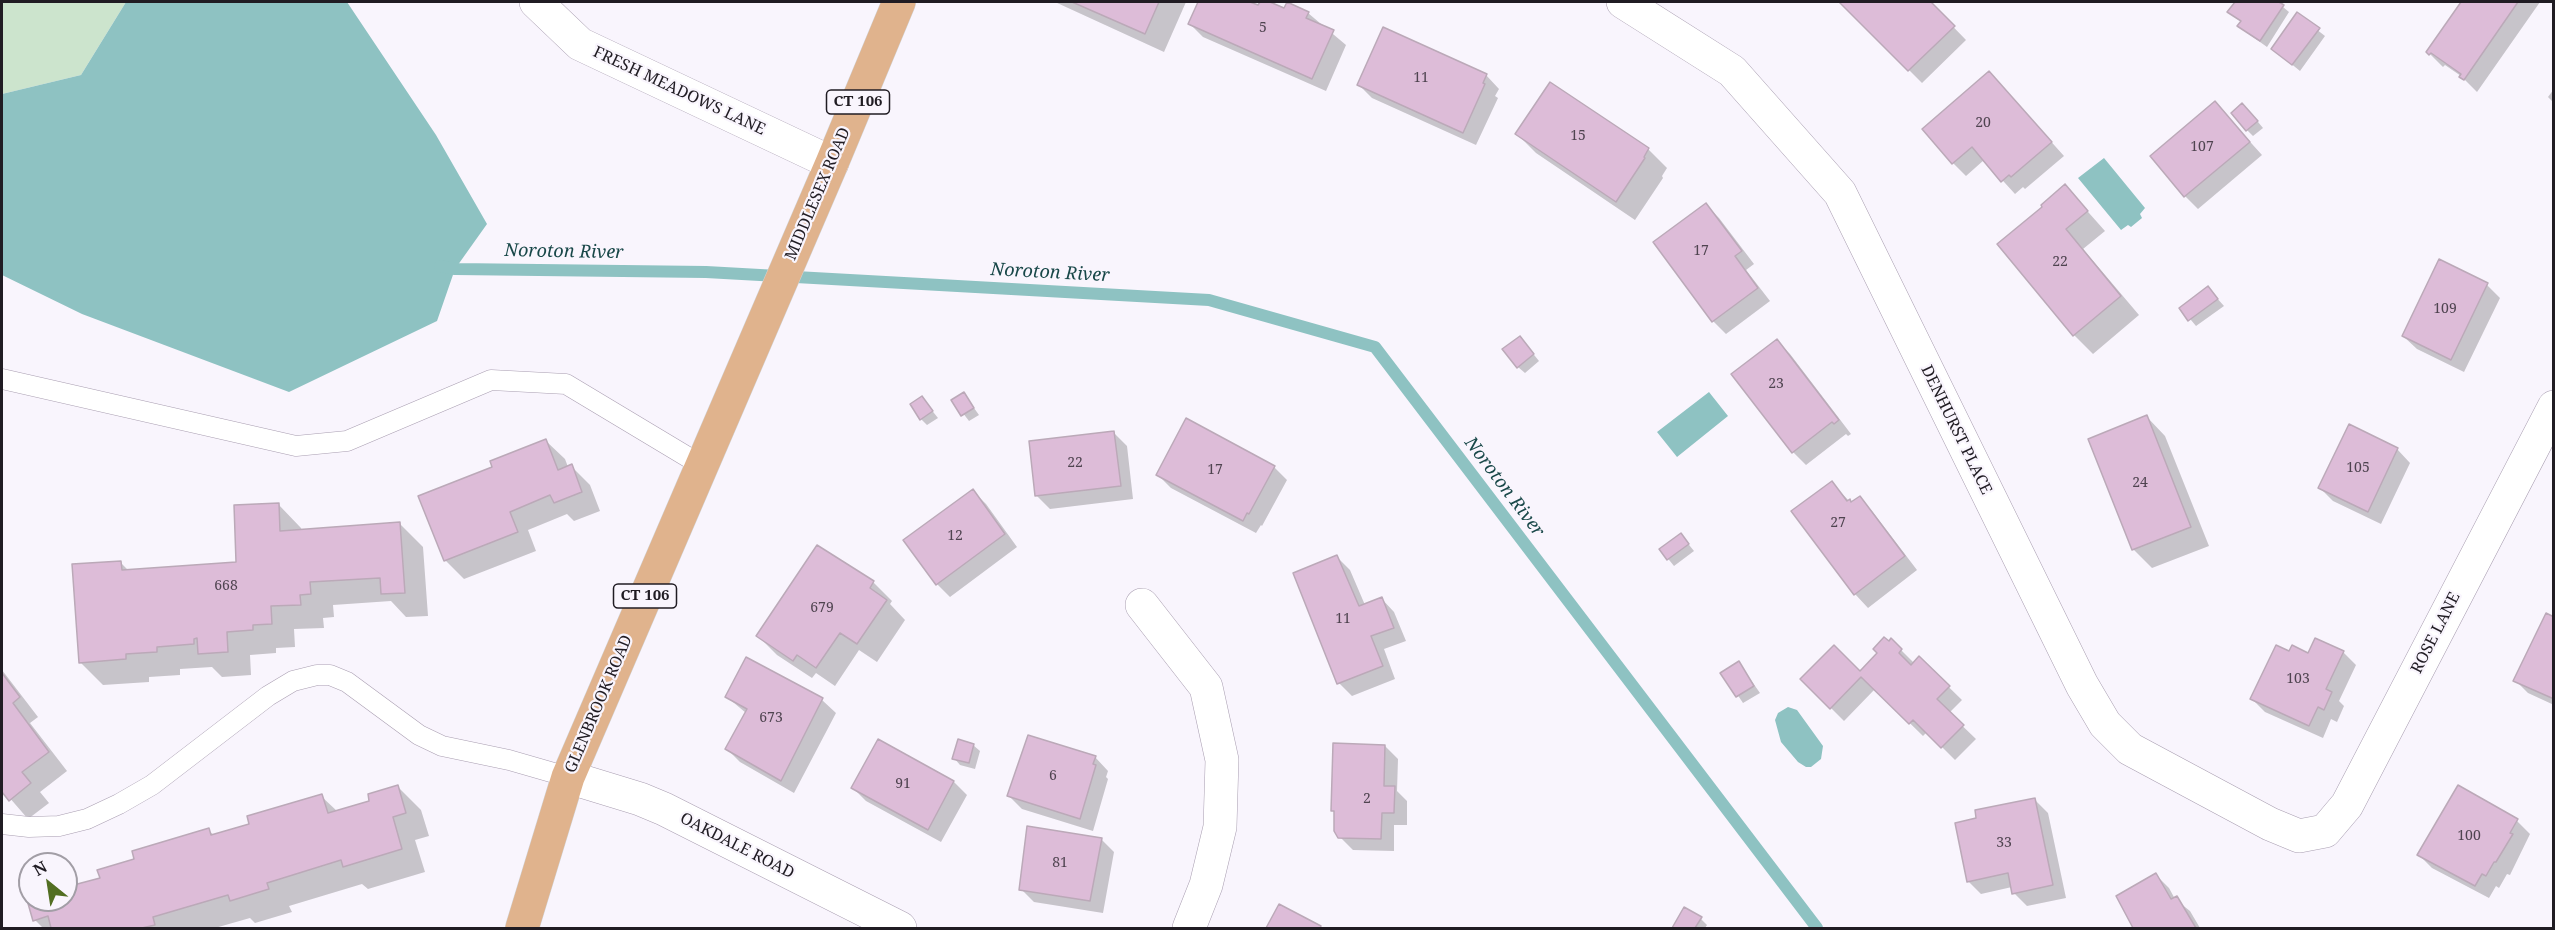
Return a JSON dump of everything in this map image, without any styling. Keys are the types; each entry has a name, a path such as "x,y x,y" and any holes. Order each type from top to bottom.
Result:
{"main road":[{"name":"MIDDLESEX ROAD","path":"764,320 899,2"},
{"name":"GLENBROOK ROAD","path":"522,928 568,777 764,320"}],"street":[{"name":"FRESH MEADOWS LANE","path":"536,2 580,44 832,163"},
{"name":"DENHURST PLACE","path":"1623,2 1732,71 1840,193 2082,685 2105,724 2130,749 2270,824 2299,836"},
{"name":"ROSE LANE","path":"2299,836 2325,831 2347,804 2553,406"},
{"path":"1142,605 1206,687 1222,760 1220,826 1206,885 1189,928"},
{"name":"OAKDALE ROAD","path":"568,777 640,799 664,809 900,928"}],"lane":[{"path":"2,379 296,446 347,441 491,380 566,384 701,465"},
{"path":"2,824 29,827 59,826 87,819 119,804 152,785 268,696 293,681 317,675 330,675 347,681 419,735 442,746 509,760 568,777"}],"green space":[{"path":"2,2 126,2 81,75 2,94"}],"water":[{"path":"126,2 347,2 436,135 487,224 455,269 437,321 289,392 82,314 2,275 2,94 81,75"},
{"path":"2104,158 2145,208 2140,214 2142,218 2131,227 2128,225 2121,230 2078,178"},
{"path":"1709,392 1728,416 1677,457 1657,432"},
{"path":"1788,707 1797,710 1823,746 1821,759 1811,767 1798,762 1781,742 1775,720 1778,713"}],"building":[{"path":"1072,2 1159,2 1145,34"},
{"path":"1198,2 1250,2 1258,5 1260,2 1270,2 1284,8 1287,2 1309,12 1306,18 1334,30 1312,79 1188,24"},
{"path":"1839,2 1931,2 1955,26 1908,71"},
{"path":"2235,2 2279,2 2284,5 2260,41 2237,26 2241,21 2227,12"},
{"path":"2461,2 2518,2 2464,80 2459,77 2461,74 2431,53 2429,55 2426,52"},
{"path":"2297,12 2320,28 2292,65 2271,49"},
{"path":"1383,27 1487,74 1483,83 1485,84 1463,133 1357,85"},
{"path":"1989,71 2052,142 2011,177 2009,175 2001,182 1972,147 1952,164 1922,129"},
{"path":"1550,82 1649,148 1645,158 1616,202 1515,134"},
{"path":"2215,101 2250,142 2184,197 2150,156"},
{"path":"2242,103 2258,121 2246,131 2231,113"},
{"path":"2065,184 2088,211 2066,229 2121,296 2073,336 1997,244 2042,207 2041,205"},
{"path":"1706,203 1742,251 1735,256 1758,288 1712,322 1653,242"},
{"path":"2439,259 2488,283 2451,360 2402,336"},
{"path":"2208,286 2218,299 2188,321 2179,308"},
{"path":"1520,336 1534,354 1517,368 1502,349"},
{"path":"1777,339 1839,420 1834,424 1832,422 1792,453 1731,374"},
{"path":"964,392 974,408 961,416 951,400"},
{"path":"922,396 933,411 920,420 910,404"},
{"path":"2147,415 2191,527 2132,550 2088,439"},
{"path":"1186,418 1275,466 1243,521 1156,475"},
{"path":"2349,424 2398,448 2368,512 2318,488"},
{"path":"1114,431 1121,486 1035,496 1029,441"},
{"path":"546,439 558,470 572,464 582,492 554,503 550,495 510,512 518,532 444,561 418,496 492,467 490,461"},
{"path":"1832,481 1847,501 1850,499 1851,502 1860,496 1905,556 1854,595 1791,511"},
{"path":"973,489 1005,534 936,585 903,540"},
{"path":"279,503 280,531 400,522 405,593 381,594 380,578 310,582 311,594 300,595 301,605 271,606 272,624 253,625 253,630 227,632 228,652 198,654 197,638 194,639 194,644 157,647 157,652 126,654 126,659 79,663 72,564 121,561 122,570 236,562 234,505"},
{"path":"1681,533 1689,544 1667,560 1659,549"},
{"path":"817,545 874,581 870,588 887,600 857,644 840,633 816,668 797,655 793,661 756,636"},
{"path":"1337,555 1359,606 1382,597 1394,628 1371,636 1383,666 1337,684 1293,573"},
{"path":"2546,613 2554,617 2554,699 2513,681"},
{"path":"1884,637 1889,641 1891,638 1902,649 1899,653 1911,665 1919,656 1950,686 1937,699 1964,725 1941,748 1913,720 1909,724 1861,677 1830,709 1800,679 1834,645 1860,671 1877,653 1873,649"},
{"path":"2315,638 2344,651 2326,689 2332,692 2324,710 2318,707 2309,726 2250,699 2276,645 2289,651 2292,645 2308,653"},
{"path":"746,657 823,698 781,781 725,749 747,709 725,697"},
{"path":"1739,661 1754,686 1736,697 1720,673"},
{"path":"2,673 20,697 13,703 49,752 22,772 31,783 9,801 2,792"},
{"path":"1028,735 1096,756 1093,764 1096,765 1080,819 1007,796"},
{"path":"878,739 954,781 928,830 851,788"},
{"path":"958,739 974,744 969,763 952,759"},
{"path":"1333,743 1385,745 1384,786 1395,786 1394,813 1382,813 1381,839 1338,838 1334,831 1334,811 1331,811"},
{"path":"398,785 406,813 393,817 402,849 343,867 341,860 267,883 269,889 230,901 228,895 153,917 155,925 142,928 51,928 48,916 33,921 30,912 78,912 78,884 100,878 97,870 134,859 132,851 209,828 211,835 249,824 247,816 322,794 328,813 369,801 368,794"},
{"path":"2458,785 2518,819 2510,833 2513,834 2496,862 2486,876 2482,874 2475,886 2417,855"},
{"path":"2035,798 2053,885 2012,894 2008,873 1967,882 1955,823 1976,818 1975,810"},
{"path":"1027,826 1102,838 1090,901 1019,890"},
{"path":"2156,873 2171,899 2177,896 2196,928 2133,928 2116,896"},
{"path":"1279,904 1321,926 1320,928 1266,928"},
{"path":"1684,907 1702,917 1695,928 1672,928"}],"waterway":[{"name":"Noroton River","path":"440,266 455,269 706,272 1209,300 1375,347 1817,928"}]}
